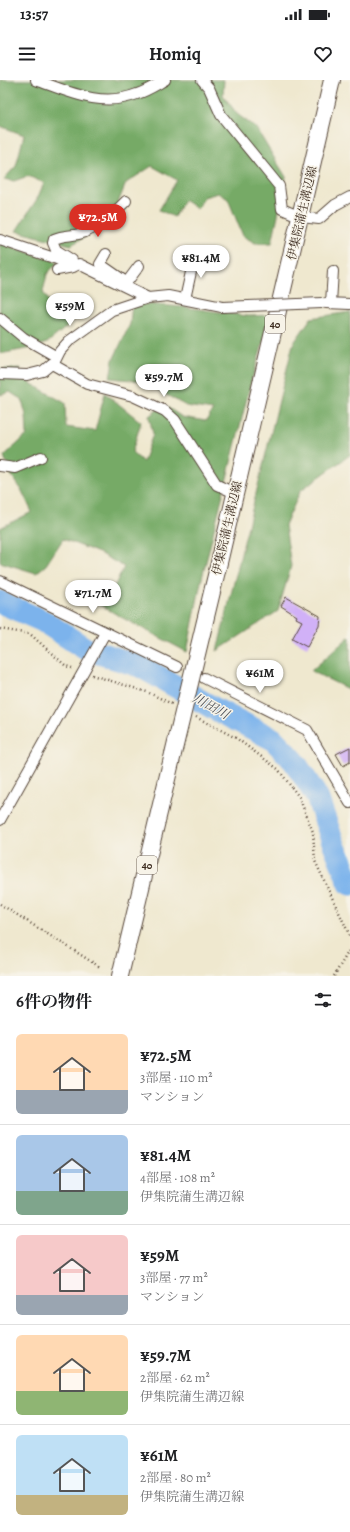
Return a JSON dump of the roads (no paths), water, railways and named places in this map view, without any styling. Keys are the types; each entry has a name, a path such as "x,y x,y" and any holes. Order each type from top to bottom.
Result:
{"main road":[{"name":"伊集院蒲生溝辺線","path":"120,976 174,754 332,80"}],"street":[{"path":"36,80 85,98 109,100 137,94 165,80"},
{"path":"202,80 209,88 220,115 279,186 282,209 301,217 319,219 335,205 350,197"},
{"path":"76,266 56,250 53,243 54,238 80,234 94,228 126,201"},
{"path":"0,240 125,284"},
{"path":"106,254 100,264 125,284 148,298"},
{"path":"185,299 195,254"},
{"path":"57,270 76,266"},
{"path":"125,284 139,266"},
{"path":"327,303 333,271"},
{"path":"0,374 27,375 43,371 69,341 112,310 148,298 168,296 222,307 327,303 350,304"},
{"path":"0,318 24,338 87,384 133,396 165,411 175,420 217,485 235,493"},
{"path":"0,466 15,468 41,457"},
{"path":"0,581 178,667"},
{"path":"0,820 105,632"},
{"path":"204,678 307,730 350,803"}],"waterway":[{"name":"川田川","path":"0,602 43,621 86,649 140,666 215,709 273,739 294,761 317,797 350,884"}]}
